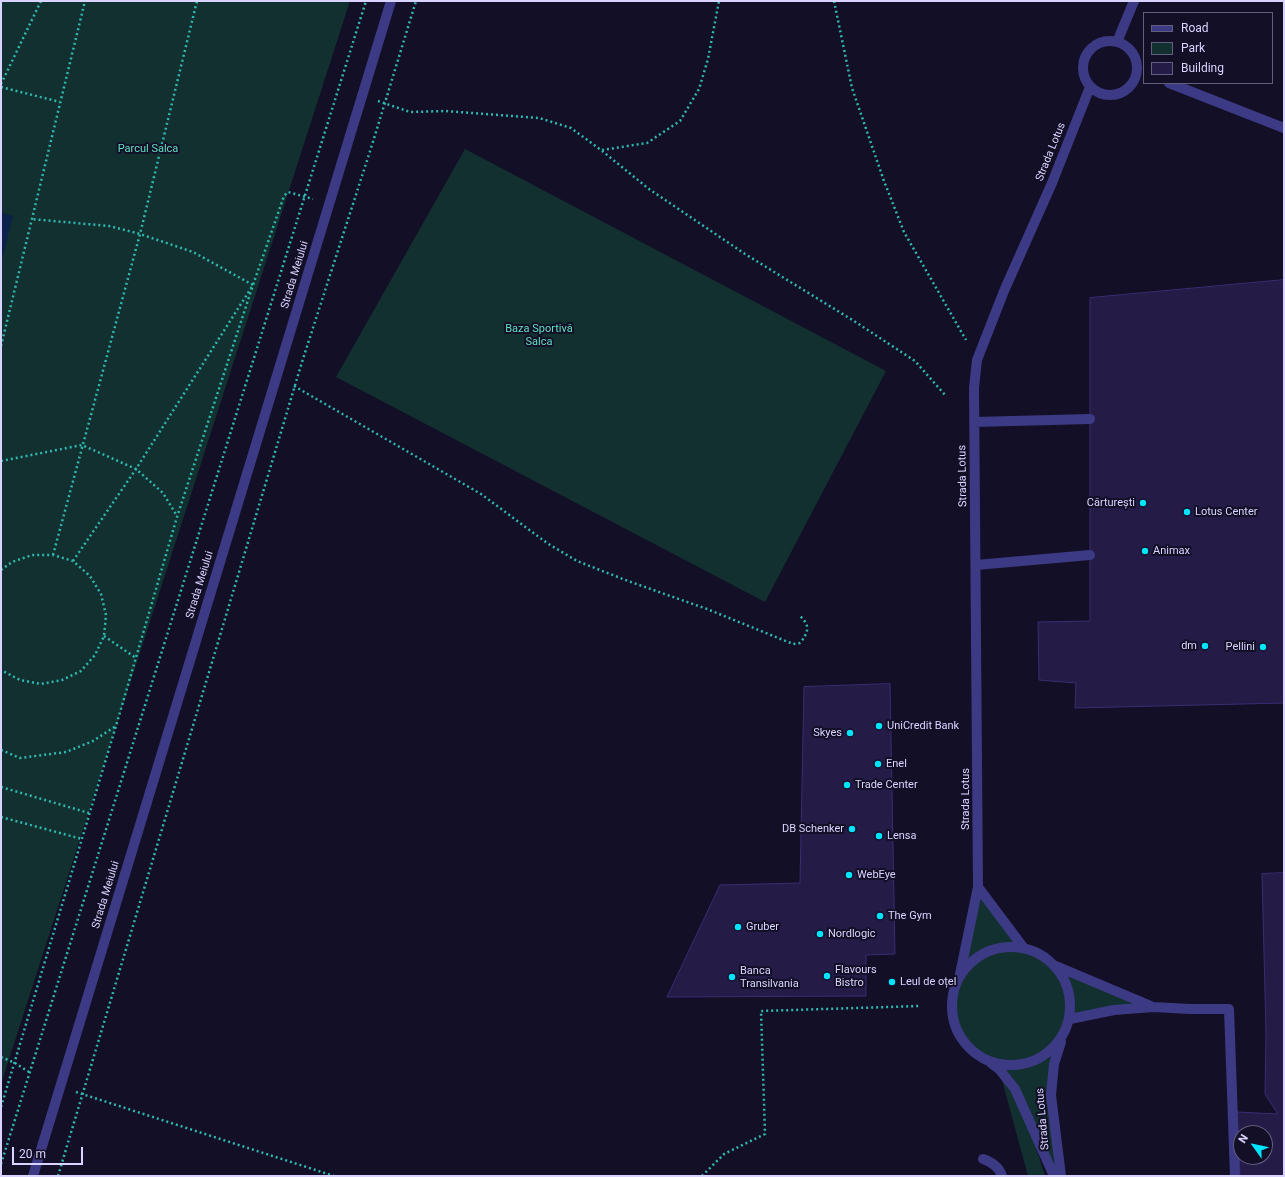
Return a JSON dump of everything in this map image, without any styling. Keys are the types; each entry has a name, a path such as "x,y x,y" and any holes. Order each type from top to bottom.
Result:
{"street":[{"name":"Strada Meiului","path":"33,1176 391,1"},
{"path":"1117,42 1134,1"},
{"path":"1103,42 1117,42 1128,47 1134,54 1141,72 1131,87 1123,93 1114,96 1105,96 1090,87 1085,79 1083,70 1084,60 1088,52 1094,46 1103,42"},
{"path":"1172,84 1284,128"},
{"name":"Strada Lotus","path":"1054,1176 1015,1089 999,1069 977,1055 963,1041 954,1023 952,1003 956,983 960,974 978,886 974,422 974,388 977,360 1004,291 1052,183 1090,87"},
{"path":"974,422 1090,419"},
{"path":"976,565 1090,555"},
{"path":"978,886 1023,947"},
{"name":"Strada Lotus","path":"960,974 972,961 988,951 1005,946 1023,947 1041,954 1055,966 1066,981 1071,1000 1070,1019 1062,1036 1054,1064 1051,1095 1061,1176"},
{"path":"1055,966 1153,1007"},
{"path":"1070,1019 1114,1010 1153,1007 1229,1009 1235,1176"},
{"name":"Strada Lotus","path":"989,1062 1016,1065 1038,1059 1052,1050 1062,1036"},
{"path":"983,1159 993,1163 1001,1172 1002,1176"}],"path":[{"path":"1,84 42,1"},
{"path":"1,346 85,1"},
{"path":"54,555 82,445 140,234 197,1"},
{"path":"1,1164 366,1"},
{"path":"58,1176 295,387 416,1"},
{"path":"602,150 647,143 680,121 699,90 708,59 719,1"},
{"path":"834,1 852,88 884,181 904,232 977,360"},
{"path":"1,88 60,102"},
{"path":"362,95 410,112 446,111 538,118 571,128 602,150 649,189 745,254 854,321 915,361 946,396"},
{"path":"1,1107 116,726 177,516 284,196 288,192 329,203"},
{"path":"31,219 110,226 140,234 193,252 253,285"},
{"path":"73,561 136,469 253,285"},
{"path":"277,374 295,387 481,494 547,543 577,561 707,609 793,644 800,643 805,636 808,627 806,621 800,616"},
{"path":"1,461 82,445 136,469 163,493 177,516"},
{"path":"1,570 12,562 32,555 54,555 73,561 90,576 101,594 106,615 104,636 95,655 80,671 62,680 41,684 20,680 1,670"},
{"path":"104,636 136,658"},
{"path":"1,750 20,758 66,752 93,741 116,726"},
{"path":"1,787 89,813"},
{"path":"1,817 82,839"},
{"path":"702,1176 724,1154 765,1134 760,1011 920,1006"},
{"path":"1,1057 30,1072"},
{"path":"61,1086 334,1176"}],"green space":[{"name":"Parcul Salca","path":"1,1 350,1 1,1084"},
{"name":"Baza Sportivă Salca","path":"465,149 886,371 765,602 336,377"},
{"path":"978,887 1023,947 1041,954 1055,966 1153,1007 1070,1019 1062,1037 1054,1064 1061,1176 1054,1176 1026,1116 1045,1176 1028,1176 999,1069 969,1048 962,1039 954,1019 953,996 960,974"}],"water":[{"path":"1,212 13,216 1,263"}],"building":[{"name":"Lotus Center","path":"1284,280 1284,703 1075,708 1076,683 1039,680 1038,622 1090,621 1090,298"},
{"name":"Trade Center","path":"890,684 895,954 866,955 866,996 667,997 720,885 800,883 804,687"},
{"path":"1284,873 1284,1176 1240,1176 1239,1165 1273,1165 1273,1125 1238,1125 1237,1112 1278,1114 1265,1094 1266,1033 1262,874"}],"place":[{"name":"Cărturești","path":"1143,503"},
{"name":"Lotus Center","path":"1187,512"},
{"name":"Animax","path":"1145,551"},
{"name":"dm","path":"1205,646"},
{"name":"Pellini","path":"1263,647"},
{"name":"UniCredit Bank","path":"879,726"},
{"name":"Skyes","path":"850,733"},
{"name":"Enel","path":"878,764"},
{"name":"Trade Center","path":"847,785"},
{"name":"DB Schenker","path":"852,829"},
{"name":"Lensa","path":"879,836"},
{"name":"WebEye","path":"849,875"},
{"name":"The Gym","path":"880,916"},
{"name":"Gruber","path":"738,927"},
{"name":"Nordlogic","path":"820,934"},
{"name":"Flavours Bistro","path":"827,976"},
{"name":"Banca Transilvania","path":"732,977"},
{"name":"Leul de oțel","path":"892,982"}]}
